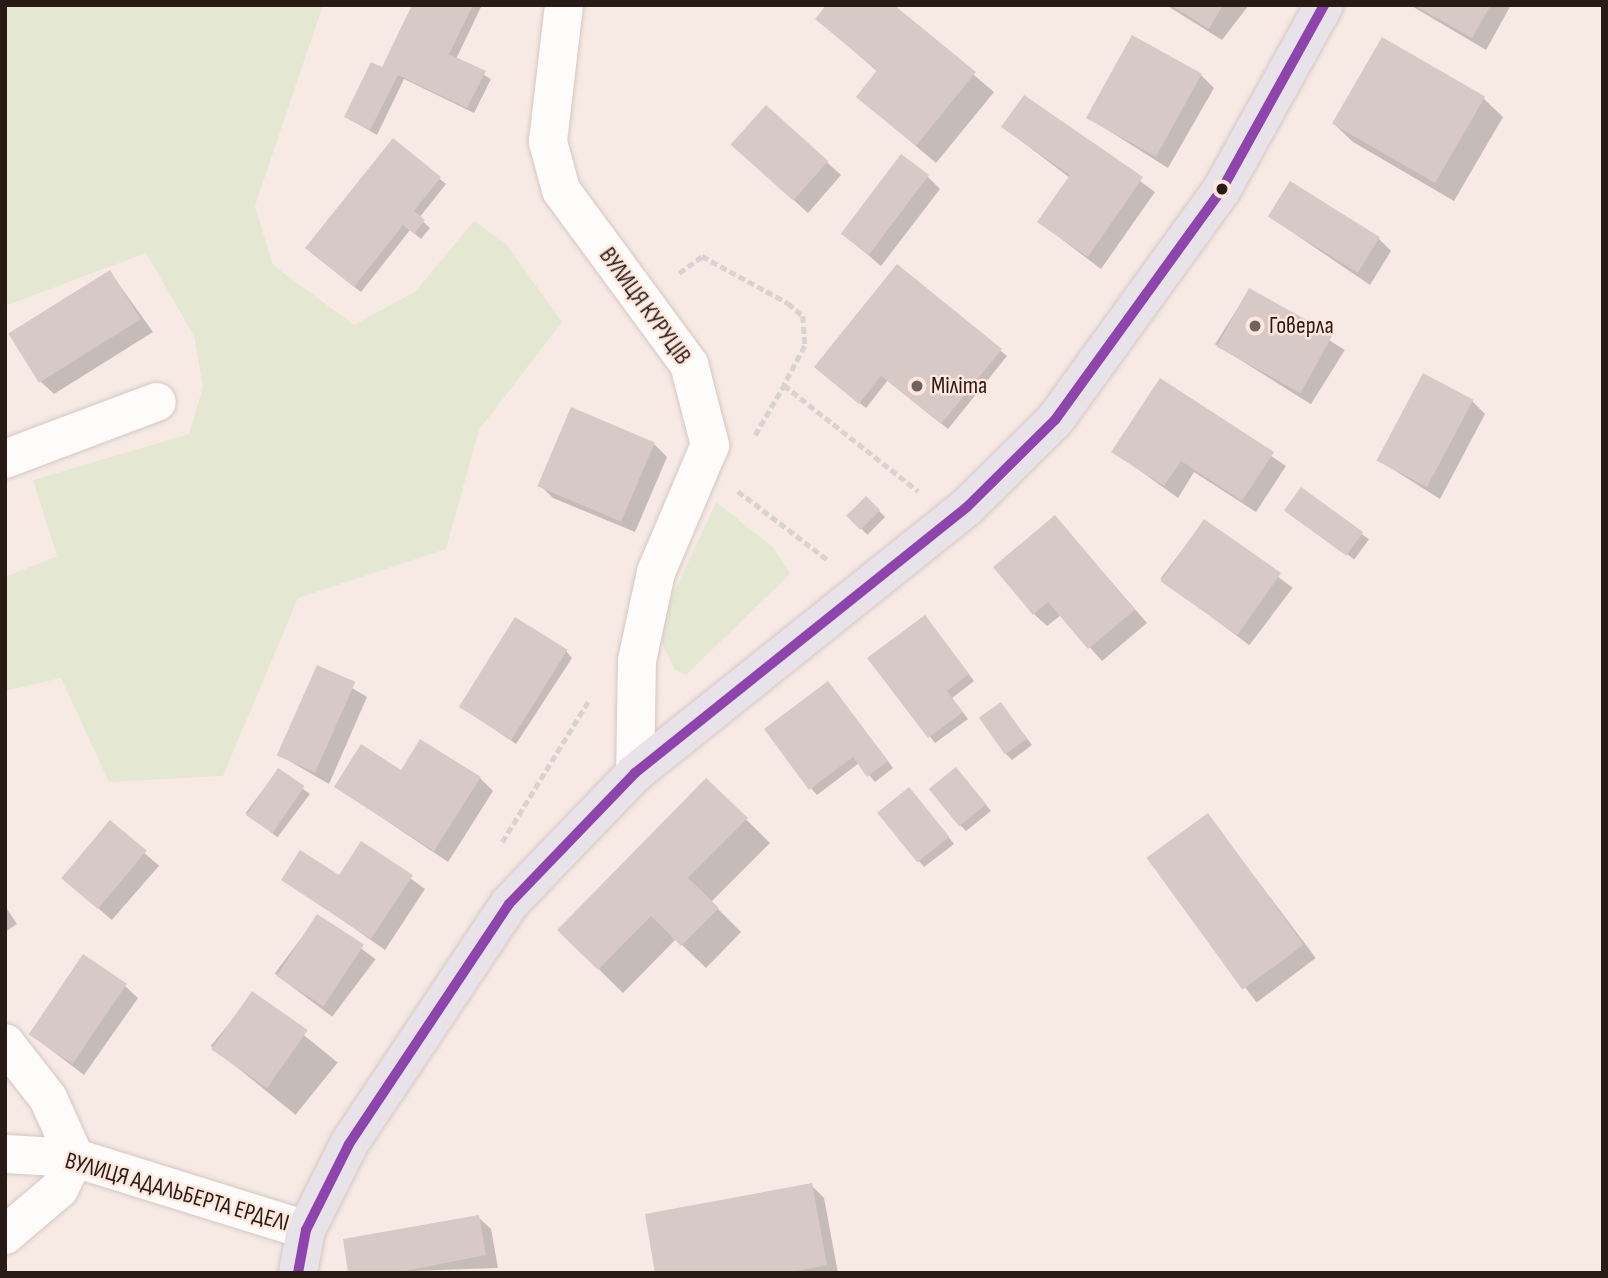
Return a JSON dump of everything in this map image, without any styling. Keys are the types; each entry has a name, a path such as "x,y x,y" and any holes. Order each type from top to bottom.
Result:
{"highway":[{"path":"298,1273 306,1230 349,1144 470,954 509,904 635,774 967,507 1055,420 1221,191 1324,5"}],"street":[{"name":"ВУЛИЦЯ КУРУЦІВ","path":"564,5 548,142 561,190 689,363 710,445 656,572 637,661 635,774"},
{"path":"5,459 157,402"},
{"path":"5,1043 48,1098 75,1158 59,1189 5,1235"},
{"name":"ВУЛИЦЯ АДАЛЬБЕРТА ЕРДЕЛІ","path":"5,1154 75,1158 306,1230"}],"path":[{"path":"675,277 687,260 702,256 803,316 805,346 751,441"},
{"path":"784,385 930,500"},
{"path":"728,482 832,563"}],"green space":[{"path":"5,5 323,5 255,206 273,265 354,325 416,291 474,221 506,244 562,322 479,430 446,549 298,598 223,776 109,782 61,678 5,691 5,577 57,556 33,480 189,434 203,387 194,336 146,253 5,306"},
{"path":"716,502 774,548 790,574 686,675 675,670 663,645 662,619"}],"building":[{"path":"412,5 473,5 449,54 486,71 467,108 398,75 370,130 344,117 371,62 382,67"},
{"path":"826,5 894,5 976,72 916,146 856,97 877,70 815,19"},
{"path":"1171,5 1223,5 1209,29"},
{"path":"1414,5 1491,5 1472,38"},
{"path":"1132,35 1202,74 1156,157 1086,118"},
{"path":"1382,37 1485,96 1435,183 1332,124"},
{"path":"1024,95 1143,177 1088,257 1037,222 1070,175 1001,127"},
{"path":"766,105 828,161 793,201 731,144"},
{"path":"393,138 441,177 414,211 425,220 414,234 403,225 354,287 305,248"},
{"path":"901,154 929,175 869,255 841,234"},
{"path":"1290,181 1380,237 1358,273 1268,217"},
{"path":"897,264 1002,349 941,424 881,376 859,404 814,367"},
{"path":"110,270 141,319 39,383 8,334"},
{"path":"1249,288 1333,335 1300,393 1217,347"},
{"path":"1423,373 1473,400 1427,487 1377,460"},
{"path":"1160,378 1274,452 1242,501 1181,461 1164,486 1111,452"},
{"path":"571,407 655,443 621,522 537,486"},
{"path":"1301,487 1363,532 1346,556 1284,510"},
{"path":"866,496 880,510 860,530 846,516"},
{"path":"1055,515 1135,610 1088,649 1048,602 1033,615 993,567"},
{"path":"1204,519 1281,573 1237,635 1160,581"},
{"path":"925,615 969,674 947,691 963,712 928,738 867,658"},
{"path":"515,617 568,650 511,740 459,707"},
{"path":"317,665 355,682 315,773 277,755"},
{"path":"828,681 888,761 867,777 853,757 809,790 764,729"},
{"path":"1001,702 1027,739 1005,754 979,717"},
{"path":"420,739 481,777 434,851 334,787 361,744 401,770"},
{"path":"956,767 986,804 959,826 929,789"},
{"path":"278,768 305,786 273,833 246,815"},
{"path":"706,778 748,818 688,878 719,908 681,946 651,916 598,970 557,930"},
{"path":"909,787 949,837 917,863 877,813"},
{"path":"1208,813 1304,945 1242,990 1147,858"},
{"path":"110,820 147,851 98,909 61,878"},
{"path":"361,841 413,875 371,939 281,880 300,850 339,875"},
{"path":"317,914 364,944 324,1007 277,976"},
{"path":"83,954 127,984 73,1064 29,1034"},
{"path":"252,991 308,1030 267,1088 211,1049"},
{"path":"812,1183 827,1265 786,1273 655,1273 645,1214"},
{"path":"479,1215 486,1255 395,1273 348,1273 343,1239"}],"transit line":[{"path":"298,1273 306,1230 349,1144 509,904 635,773 967,507 1055,420 1221,191 1324,5"}],"place":[{"name":"Говерла","path":"1255,326"},
{"name":"Міліта","path":"917,386"}]}
